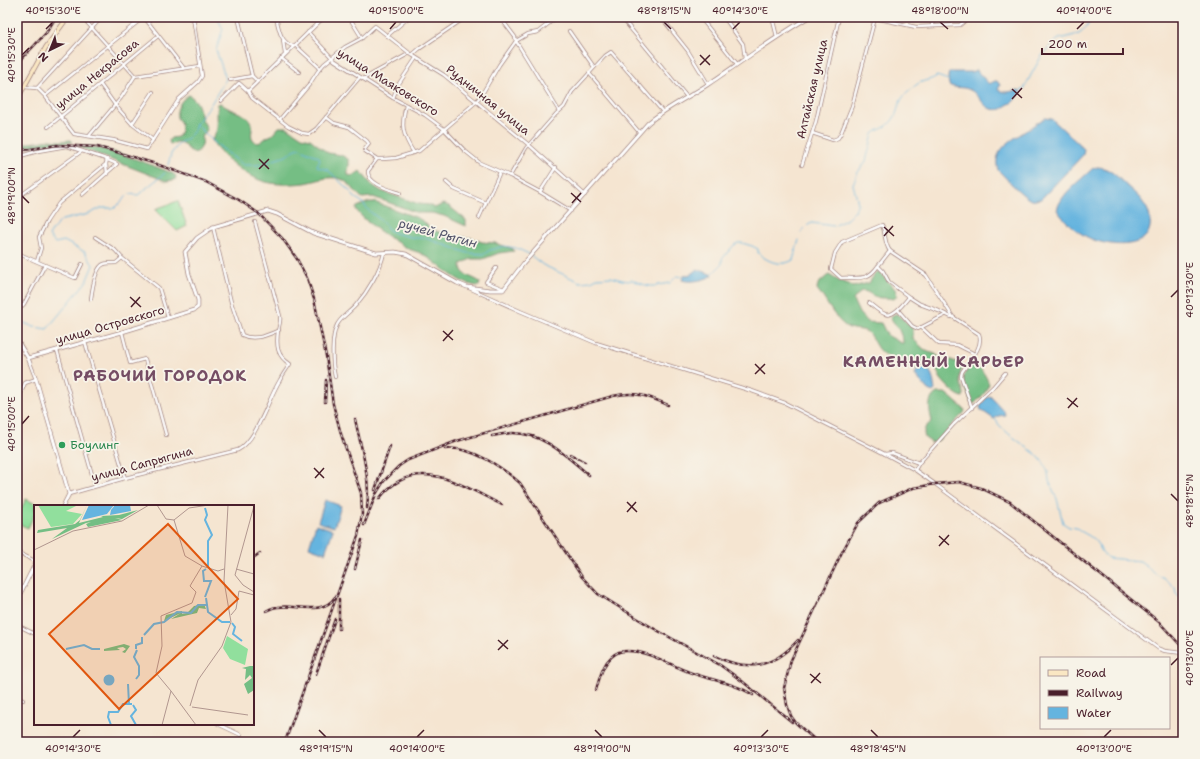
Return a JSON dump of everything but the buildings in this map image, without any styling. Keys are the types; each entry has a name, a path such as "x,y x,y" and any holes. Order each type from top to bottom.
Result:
{"main road":[{"path":"17,100 46,47 68,17"}],"street":[{"path":"82,17 135,76"},
{"path":"37,88 102,17"},
{"path":"45,96 144,17 183,68"},
{"path":"24,87 37,88 45,96 73,133 89,137 114,140 146,149 149,148 179,99 198,82 202,76 193,17"},
{"path":"238,17 252,76 257,81"},
{"path":"276,17 285,54"},
{"path":"248,91 308,32 320,18 324,17"},
{"path":"280,119 306,89 320,68 345,47 362,38 349,17"},
{"path":"387,36 409,17"},
{"path":"221,101 239,83 248,91 252,98 294,130 309,134 316,129 361,78 411,54 466,17"},
{"path":"500,17 515,37 559,111"},
{"path":"326,117 334,123 349,127 367,141 369,144 364,150 377,159 396,158 414,152 422,148 476,102 499,64 516,41 528,34 538,32 557,17"},
{"path":"622,17 687,97"},
{"path":"661,17 688,51 708,84"},
{"path":"700,17 737,64"},
{"path":"724,17 743,44 745,58"},
{"path":"772,17 777,37"},
{"path":"467,287 497,291 505,289 533,253 648,123 777,37 810,17"},
{"name":"Алтайская улица","path":"802,165 812,133 839,17"},
{"path":"812,133 830,139 836,139 841,134 852,106 872,17 910,26 949,26 960,24 970,17"},
{"path":"932,25 934,17"},
{"name":"Рудничная улица","path":"362,38 375,26 416,58 444,75 556,167 585,194"},
{"path":"569,31 594,67"},
{"name":"улица Маяковского","path":"308,32 332,58 393,98 425,115 444,129 471,157 480,163 510,176 540,192 571,211"},
{"name":"улица Некрасова","path":"48,127 158,36"},
{"path":"282,39 288,44 294,46 320,68"},
{"path":"510,176 523,152 564,107 572,92 594,67 611,52 663,112"},
{"path":"282,58 299,72"},
{"path":"393,98 398,85 416,58"},
{"path":"89,137 127,89 135,76 200,66"},
{"path":"588,74 639,132"},
{"path":"230,80 252,76"},
{"path":"100,84 132,124 153,140"},
{"path":"132,124 153,92"},
{"path":"406,105 402,130 414,152"},
{"path":"17,157 38,151 67,146 117,164 82,195"},
{"path":"17,198 82,151"},
{"path":"377,159 368,171 370,177 374,182 400,193"},
{"path":"107,160 107,174"},
{"path":"37,261 41,248 39,237 49,217 62,200 106,164"},
{"path":"540,192 556,167"},
{"path":"479,218 500,172"},
{"path":"446,182 454,189 486,203"},
{"path":"255,222 281,320 279,330 272,333 251,338 242,335 231,302 213,227 264,211 271,211 314,233 376,253 395,252 406,254 457,283 520,312 596,343 752,391 785,403 885,454 915,470 1159,649 1183,653"},
{"path":"890,251 869,276 860,278 841,278 831,269 835,254 842,242 882,225 885,232 887,247 890,251 926,274 949,313 954,318 979,334 980,342 961,376 972,408"},
{"name":"улица Островского","path":"28,358 168,319 197,308 198,300 189,274 185,252 197,238 213,227"},
{"path":"95,237 115,250 122,258 159,288 168,319"},
{"path":"17,252 75,278 82,264"},
{"path":"335,377 333,361 334,339 337,326 356,305 366,291 384,253"},
{"path":"91,299 94,280 100,266 105,263 116,264 122,258"},
{"path":"17,308 24,304 45,264"},
{"path":"878,266 885,274 889,282 909,297 920,304 954,318"},
{"path":"496,268 486,282 505,289"},
{"path":"869,303 887,315 898,310 909,297"},
{"path":"898,310 915,328 918,329 945,315"},
{"path":"921,327 939,344 957,345 974,354"},
{"name":"улица Сапрыгина","path":"69,494 125,478 233,451 244,446 253,436 279,380 290,364 280,356 278,344 279,330"},
{"path":"122,332 130,363 145,359 166,435"},
{"path":"17,340 28,358 36,379 69,494 64,505"},
{"path":"85,342 125,478"},
{"path":"57,349 95,486"},
{"path":"915,470 954,424 972,408 1005,373"},
{"path":"17,403 25,383 36,379"},
{"path":"885,454 892,453 920,463"},
{"path":"17,552 34,562"},
{"path":"17,600 34,565"},
{"path":"17,625 34,634"},
{"path":"17,697 23,700"},
{"path":"220,725 241,735"}],"green space":[{"path":"189,95 196,101 207,130 201,137 201,148 195,152 191,151 181,143 176,142 170,144 169,141 171,138 178,137 180,134 181,126 177,118 177,111 182,101"},
{"path":"220,103 248,118 252,124 252,138 257,143 272,135 279,127 287,127 302,137 310,139 328,153 341,155 348,159 348,175 353,176 360,171 372,185 381,191 419,204 430,205 435,208 443,204 449,206 466,220 466,226 444,216 432,213 418,213 373,197 362,198 350,185 341,179 327,178 305,183 284,184 271,183 254,178 238,168 223,155 212,141 217,128 217,107"},
{"path":"50,140 71,140 73,142 30,146 17,149 17,145"},
{"path":"87,146 111,151 172,173 176,176 175,180 166,181 79,147"},
{"path":"178,201 187,226 177,231 155,209"},
{"path":"369,202 374,202 418,218 431,229 449,236 472,238 482,242 495,243 513,249 514,251 499,253 483,259 471,259 461,264 462,271 464,273 480,282 479,286 471,285 450,274 424,255 401,245 371,225 359,214 356,209 357,207"},
{"path":"876,272 880,273 895,289 897,295 894,299 880,298 861,291 853,300 859,313 867,322 881,323 887,335 903,343 899,330 890,317 897,314 913,328 913,339 926,351 935,354 942,359 951,360 962,364 963,367 960,378 964,394 963,397 957,395 948,387 932,365 926,364 912,370 901,360 881,352 867,332 847,327 835,315 817,289 818,284 829,275 853,287 869,283"},
{"path":"971,365 980,368 989,384 984,394 974,404 971,402 964,383 965,374"},
{"path":"937,393 945,393 965,410 964,413 937,442 932,443 925,438 924,432 925,428 932,421 930,402"},
{"path":"26,499 37,505 34,505 34,515 28,528 17,523 17,517"}],"water":[{"path":"976,70 989,84 997,81 1000,85 998,90 1006,92 1019,90 1020,93 1013,102 1002,109 995,110 987,107 975,93 970,90 949,85 949,72 971,72"},
{"path":"1045,118 1052,119 1084,149 1083,155 1041,199 1031,200 1019,191 998,170 998,157 1000,152 1008,143"},
{"path":"1102,167 1114,174 1146,206 1149,215 1150,227 1147,235 1141,240 1124,244 1096,241 1080,233 1067,223 1057,210 1062,198 1092,169"},
{"path":"697,269 713,275 698,280 682,280 684,276 691,274"},
{"path":"924,367 930,371 935,390 933,392 928,390 915,375 916,372"},
{"path":"990,396 1004,411 1005,415 998,416 994,419 981,410 980,406 986,398"},
{"path":"325,500 341,506 334,527 318,522"},
{"path":"316,524 333,530 325,553 309,547"}],"waterway":[{"name":"ручей Рыгин","path":"168,165 171,154 179,143 187,139 194,131 196,124 209,107 226,79 216,50 223,29 217,17"},
{"name":"ручей Рыгин","path":"1018,92 1024,89 1041,57 1054,42 1059,39 1079,34 1085,29 1093,17"},
{"name":"ручей Рыгин","path":"801,232 812,223 834,226 847,219 855,211 858,203 853,184 858,172 866,161 873,134 891,122 896,115 901,100 918,84 937,76 948,80"},
{"name":"ручей Рыгин","path":"196,124 214,142 243,165 258,165 286,156 299,148 319,157 320,160 317,165 318,167 328,170 351,192 354,197 362,202 368,210 394,233 415,238 425,238 468,253 484,254 490,250 504,246 516,248 529,254 543,265 580,282 591,281 597,278 611,277 628,281 632,280 654,286 670,283 677,276 682,277"},
{"name":"ручей Рыгин","path":"17,320 34,327 47,329 86,282 93,265 85,252 64,241 55,243 49,236 62,220 89,214 101,208 115,208 129,194 138,195 165,173"},
{"name":"ручей Рыгин","path":"712,274 722,264 722,259 734,245 738,243 758,249 758,253 770,261 784,263 793,260 799,240"},
{"path":"995,419 1000,426 1037,455 1043,462 1057,499 1063,523 1069,527 1077,528 1092,538 1104,555 1108,558 1140,561 1150,570 1168,581 1175,588 1176,594 1183,597"}],"railway":[{"path":"17,64 46,33 56,17"},
{"path":"17,151 57,145 97,147 156,164 206,182 239,200 258,213 282,238 297,259 307,278 314,299 326,356 333,404 341,434 361,493 362,514 358,536 285,742"},
{"path":"325,402 326,380"},
{"path":"364,525 376,494 384,481 399,466 408,460 457,441 613,396 635,394 654,399 668,405"},
{"path":"355,419 367,474 367,508"},
{"path":"492,436 513,433 535,437 554,447 589,475"},
{"path":"375,490 390,446"},
{"path":"445,449 464,450 485,458 513,477 520,483 582,577 598,594 653,628 720,665 792,722"},
{"path":"570,454 585,462"},
{"path":"379,499 393,485 408,477 423,475 439,477 455,482 502,505"},
{"path":"815,740 796,723 791,716 787,705 784,688 791,660 841,554 858,523 879,503 913,488 959,482 981,488 1010,502 1159,622 1183,648"},
{"path":"355,569 362,540"},
{"path":"254,557 260,553"},
{"path":"266,611 275,607 285,606 316,608 330,603 335,597"},
{"path":"339,599 339,629"},
{"path":"316,674 335,619"},
{"path":"714,656 738,664 759,664 769,662 779,657 798,640"},
{"path":"596,690 603,668 610,658 619,652 628,651 645,653 697,675 738,687 753,695"}],"place":[{"name":"Боулинг","path":"62,445"}],"district":[{"name":"КАМЕННЫЙ КАРЬЕР","path":"934,361"},
{"name":"РАБОЧИЙ ГОРОДОК","path":"160,375"}]}
